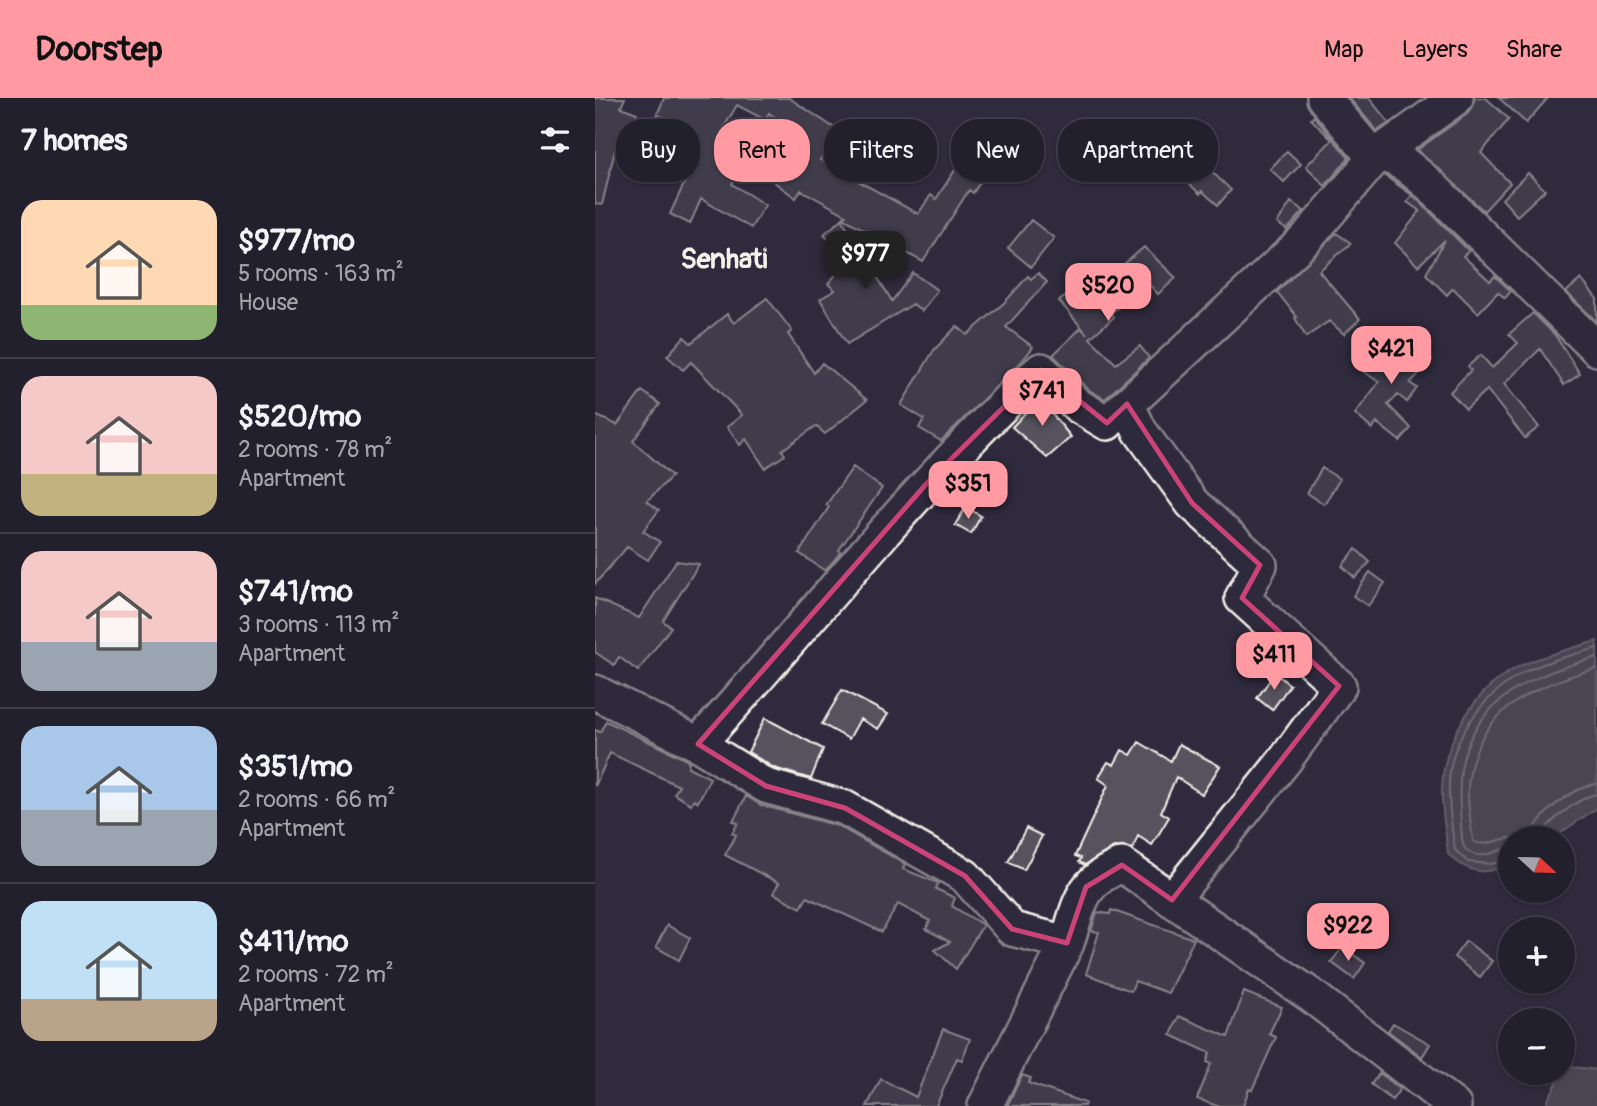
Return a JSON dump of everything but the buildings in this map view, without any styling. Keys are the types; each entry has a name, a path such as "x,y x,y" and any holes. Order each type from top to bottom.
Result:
{"street":[{"path":"1324,98 1365,147 1407,166 1430,185 1597,349"},
{"path":"698,744 764,673 928,482 1011,395 1041,370 1077,405 1107,423 1306,239 1379,154 1457,98"},
{"path":"1127,404 1140,432 1192,503 1260,565 1242,598 1339,686 1285,760 1172,900"},
{"path":"595,692 698,744 766,786 845,808 965,876 1012,929 1067,943"},
{"path":"985,1106 1067,943 1086,887 1122,865 1312,996 1454,1106"}],"highlighted area":[{"path":"1041,370 1107,423 1127,404 1192,503 1260,565 1242,598 1339,686 1172,900 1122,865 1086,887 1067,943 1012,929 965,876 845,808 766,786 698,744 928,482"}],"water":[{"path":"1597,641 1597,808 1571,826 1498,826 1498,868 1485,871 1470,869 1448,854 1442,797 1448,752 1465,717 1489,688 1520,666"},
{"path":"1575,1067 1597,1070 1597,1106 1545,1106 1556,1085 1575,1085"}],"district":[{"name":"Senhati","path":"724,259"}]}
